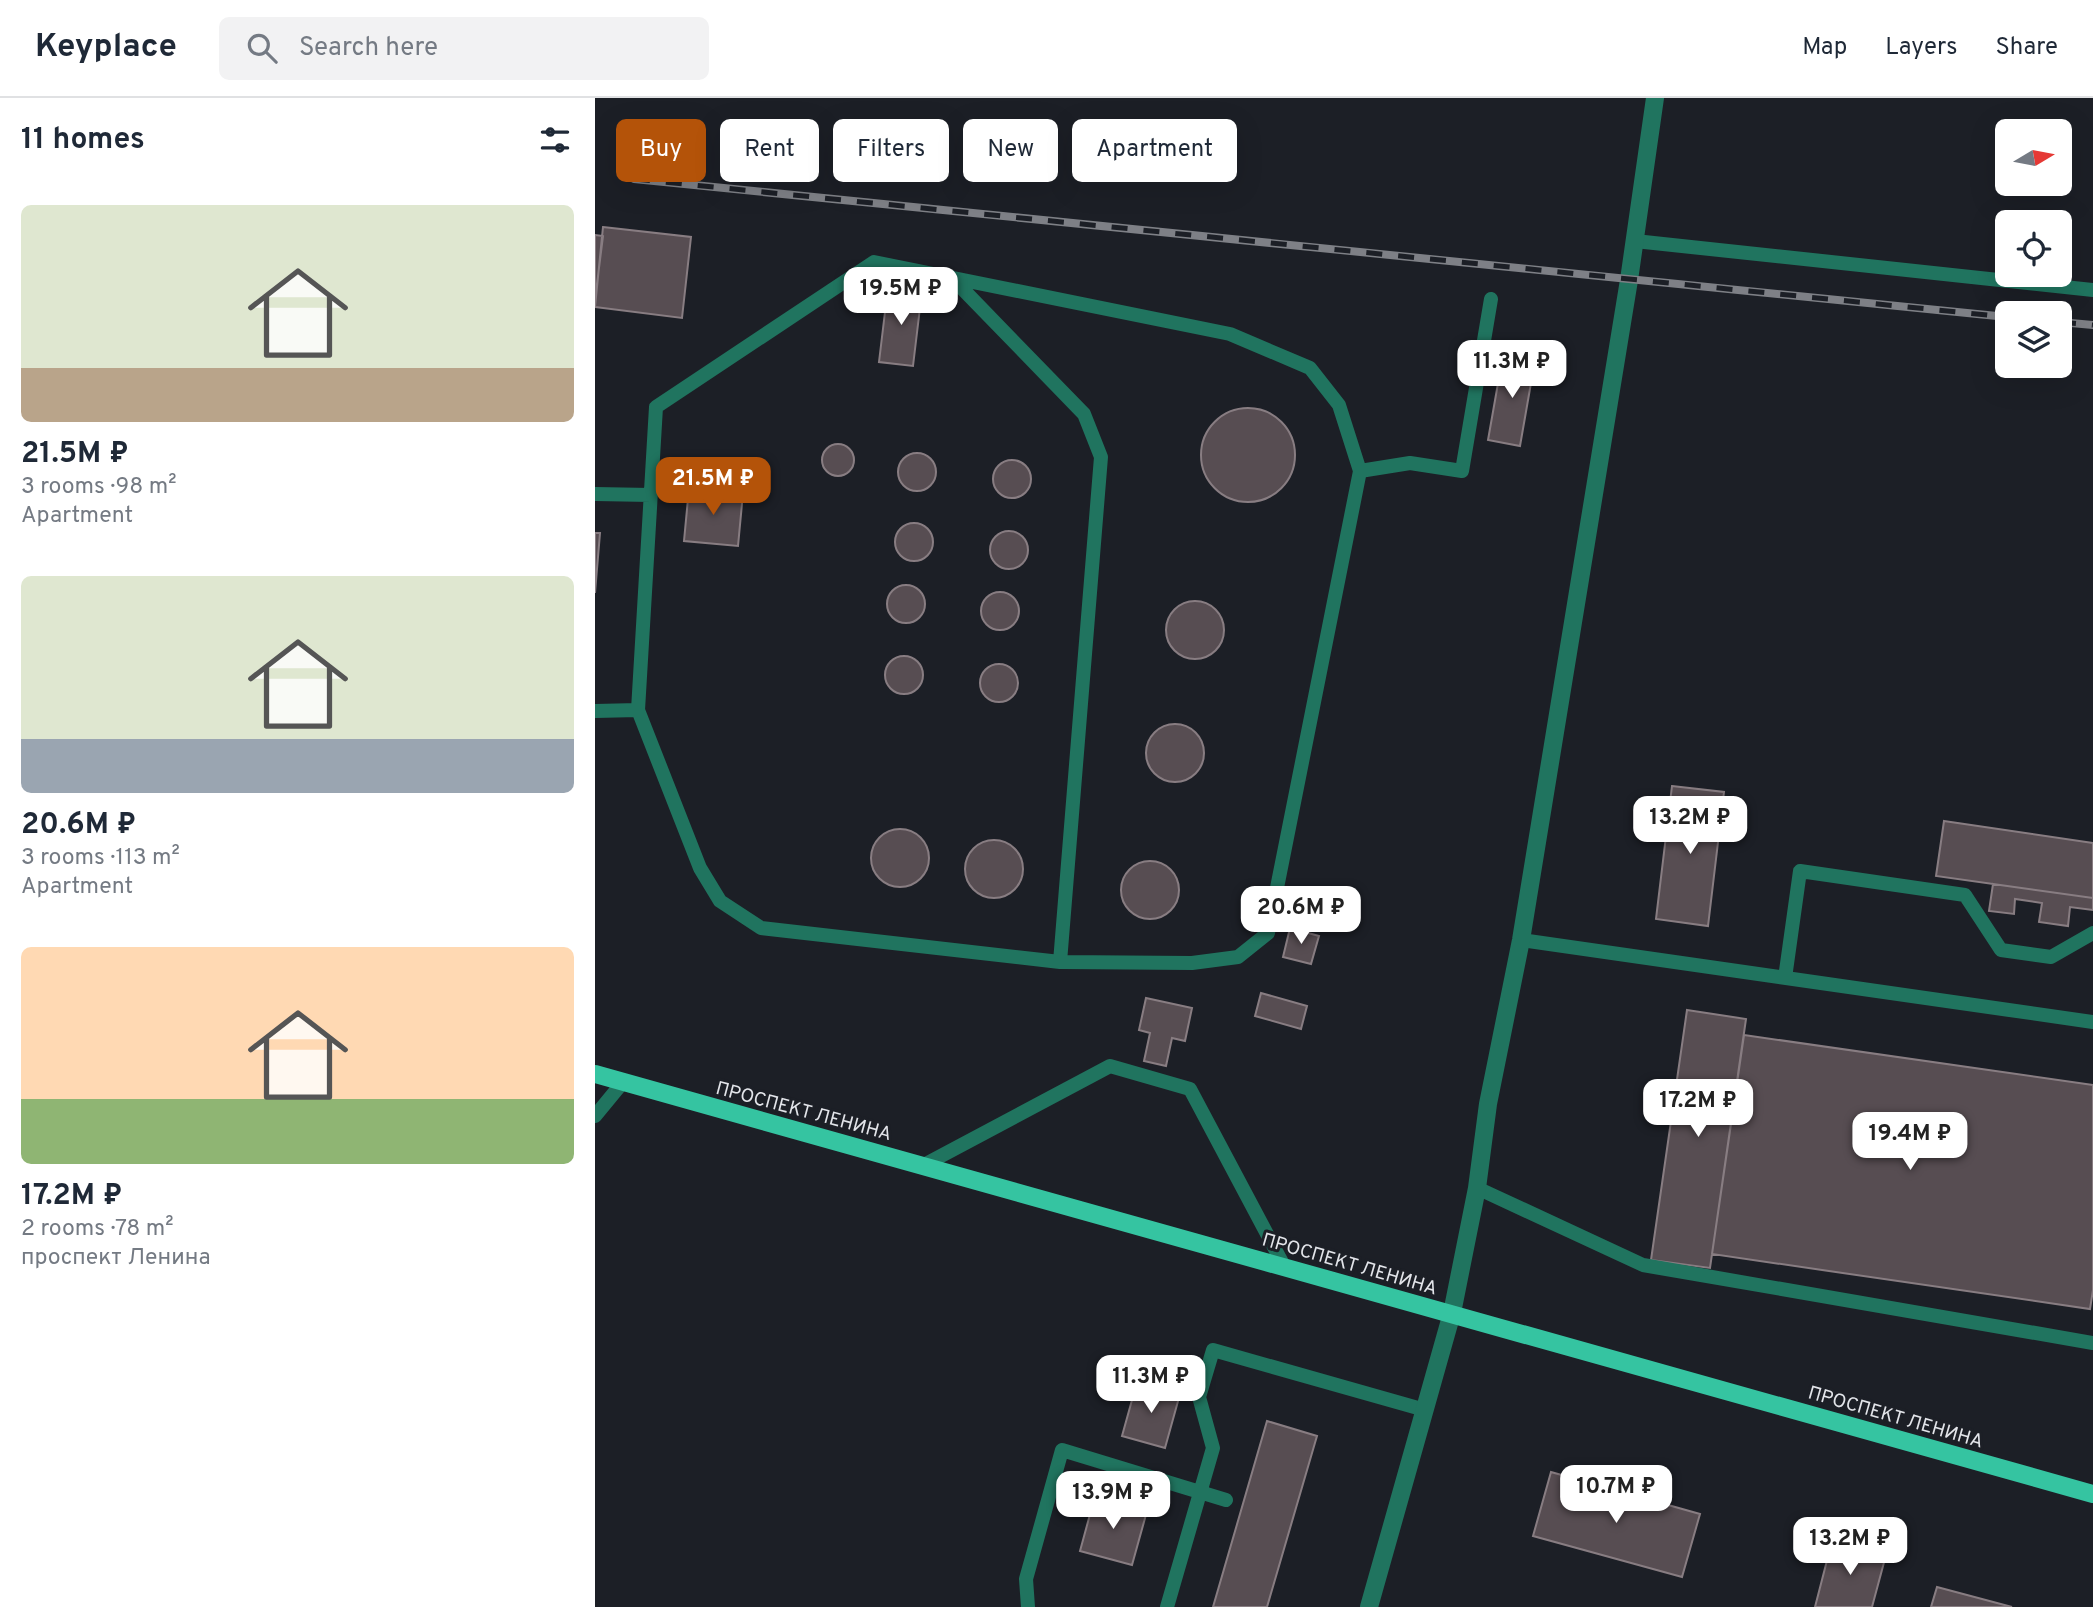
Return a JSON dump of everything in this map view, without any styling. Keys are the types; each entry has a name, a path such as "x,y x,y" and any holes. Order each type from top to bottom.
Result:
{"main road":[{"name":"ПРОСПЕКТ ЛЕНИНА","path":"595,1074 2093,1494"}],"street":[{"path":"1369,1607 1452,1313 1477,1188 1488,1104 1521,940 1635,241 1655,98"}],"lane":[{"path":"1635,241 2093,290"},
{"path":"874,262 1230,334 1310,368 1339,405 1360,471 1268,933 1238,957 1192,963 1060,962 761,928 720,901 700,869 638,710 656,407 874,262"},
{"path":"951,277 1084,414 1101,457 1060,962"},
{"path":"1360,471 1410,463 1462,471 1492,299"},
{"path":"595,494 651,495"},
{"path":"595,711 638,710"},
{"path":"1785,978 1800,871 1965,895 2001,950 2051,957 2093,933"},
{"path":"1521,940 2093,1023"},
{"path":"924,1165 1109,1066 1190,1088 1284,1266"},
{"path":"595,1116 623,1082"},
{"path":"1477,1188 1643,1265 2093,1343"},
{"path":"1167,1607 1213,1448 1199,1396 1213,1350 1425,1410"},
{"path":"1028,1607 1026,1579 1062,1450 1226,1500"}],"building":[{"path":"603,227 691,237 682,318 595,307"},
{"path":"595,235 603,236 595,300"},
{"path":"888,287 922,291 913,366 879,362"},
{"path":"1503,355 1535,360 1520,446 1488,440"},
{"path":"1248,408 1266,411 1281,422 1292,437 1295,455 1292,473 1281,488 1266,499 1248,502 1230,499 1215,488 1204,473 1201,455 1204,437 1215,422 1230,411"},
{"path":"838,444 849,449 854,460 849,471 838,476 827,471 822,460 827,449"},
{"path":"917,453 930,459 936,472 930,485 917,491 904,485 898,472 904,459"},
{"path":"1012,460 1025,466 1031,479 1025,492 1012,498 999,492 993,479 999,466"},
{"path":"689,488 743,493 738,546 684,541"},
{"path":"914,523 927,529 933,542 927,555 914,561 901,555 895,542 901,529"},
{"path":"1009,531 1022,537 1028,550 1022,563 1009,569 996,563 990,550 996,537"},
{"path":"595,533 600,533 595,593"},
{"path":"906,585 919,591 925,604 919,617 906,623 893,617 887,604 893,591"},
{"path":"1000,592 1013,598 1019,611 1013,624 1000,630 987,624 981,611 987,598"},
{"path":"1189,601 1201,601 1216,609 1224,624 1224,636 1216,651 1201,659 1189,659 1174,651 1166,636 1166,624 1174,609"},
{"path":"904,656 917,662 923,675 917,688 904,694 891,688 885,675 891,662"},
{"path":"999,664 1012,670 1018,683 1012,696 999,702 986,696 980,683 986,670"},
{"path":"1169,724 1181,724 1196,732 1204,747 1204,759 1196,774 1181,782 1169,782 1154,774 1146,759 1146,747 1154,732"},
{"path":"1672,786 1724,792 1708,926 1656,919"},
{"path":"1944,821 2093,843 2093,898 1936,876"},
{"path":"894,829 906,829 921,837 929,852 929,864 921,879 906,887 894,887 879,879 871,864 871,852 879,837"},
{"path":"988,840 1000,840 1015,848 1023,863 1023,875 1015,890 1000,898 988,898 973,890 965,875 965,863 973,848"},
{"path":"1144,861 1156,861 1171,869 1179,884 1179,896 1171,911 1156,919 1144,919 1129,911 1121,896 1121,884 1129,869"},
{"path":"1993,884 2093,898 2093,910 2070,907 2068,926 2039,922 2042,903 2015,899 2014,914 1989,911"},
{"path":"1290,928 1319,936 1311,964 1283,957"},
{"path":"1261,993 1307,1006 1301,1029 1255,1016"},
{"path":"1146,998 1192,1008 1185,1041 1172,1038 1166,1066 1144,1061 1150,1033 1139,1030"},
{"path":"1687,1010 1746,1019 1710,1268 1651,1260"},
{"path":"1744,1035 2093,1085 2093,1290 2090,1309 1712,1254"},
{"path":"1137,1382 1180,1394 1165,1448 1122,1436"},
{"path":"1267,1421 1317,1436 1267,1607 1213,1607"},
{"path":"1551,1472 1700,1514 1682,1577 1533,1536"},
{"path":"1095,1496 1147,1511 1132,1565 1080,1551"},
{"path":"1832,1541 1886,1555 1872,1607 1815,1607"},
{"path":"1937,1587 2012,1607 1931,1607"}],"railway":[{"path":"664,182 1995,316"},
{"path":"2072,323 2093,325"}]}
